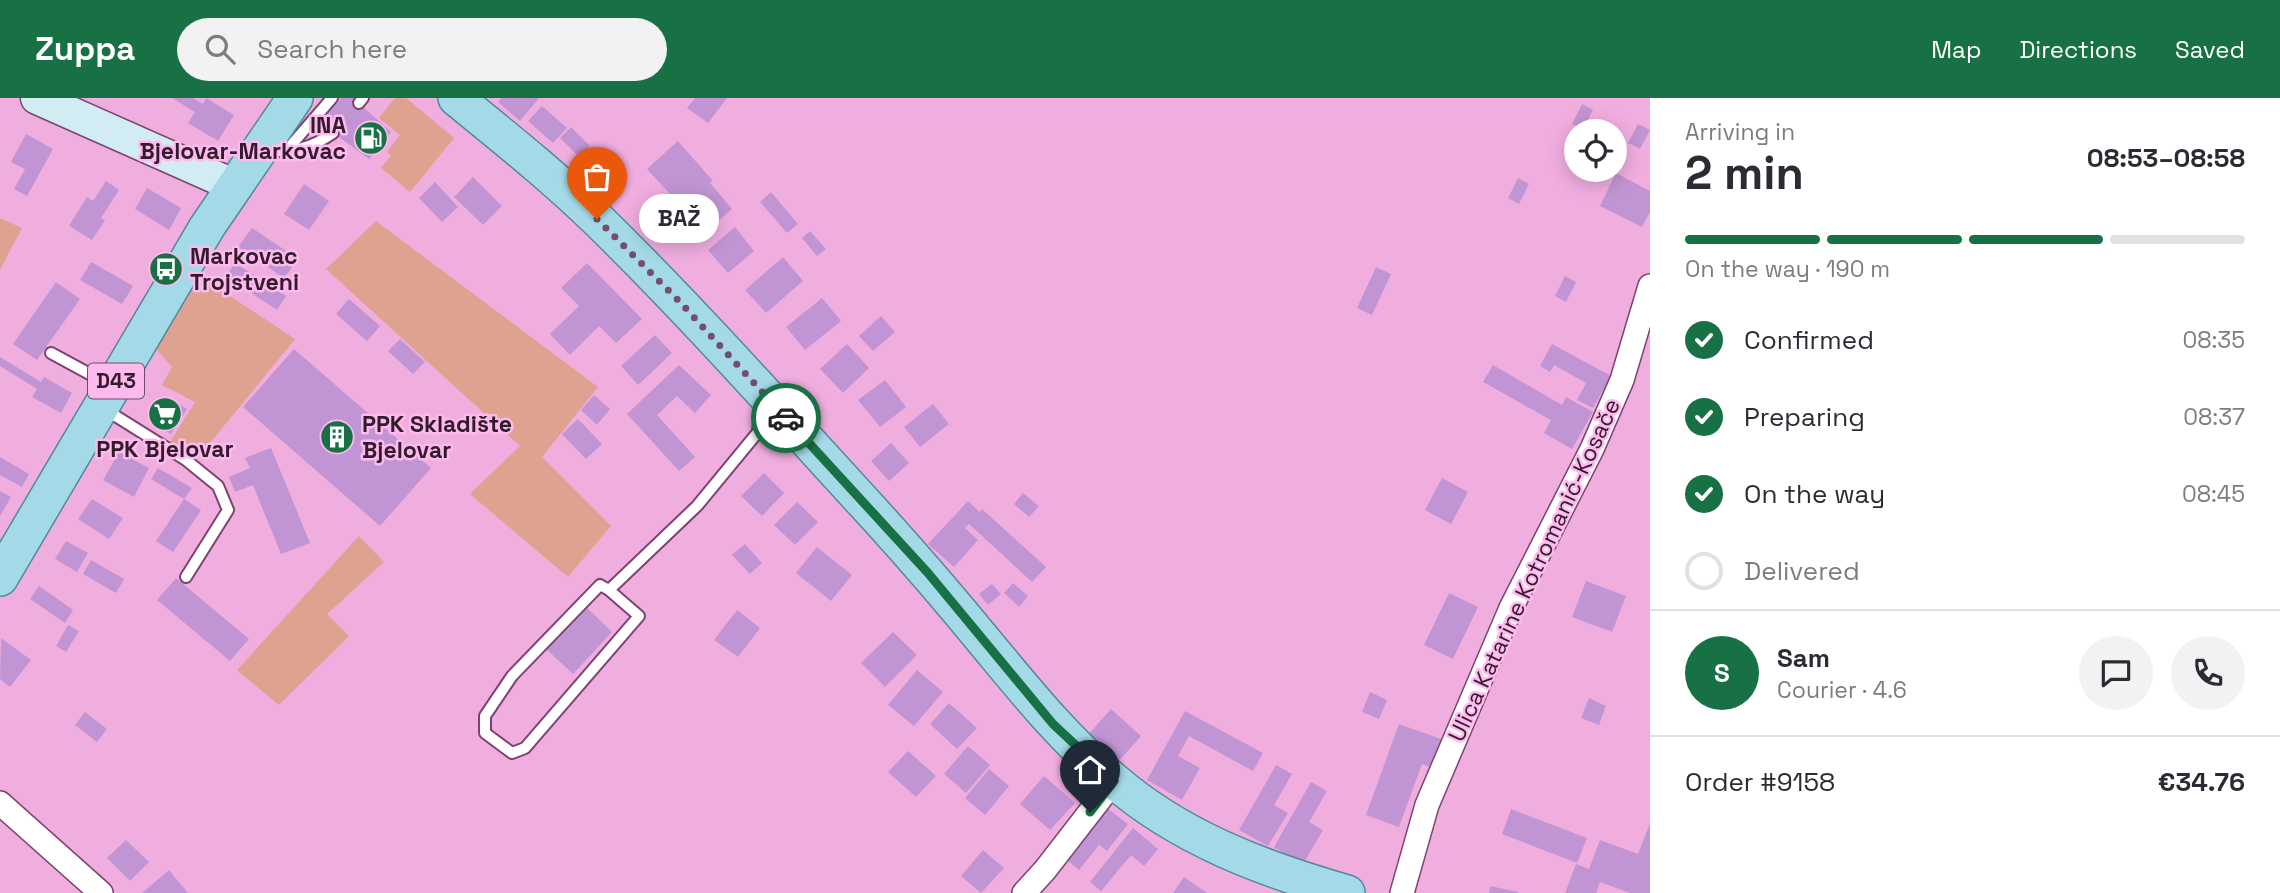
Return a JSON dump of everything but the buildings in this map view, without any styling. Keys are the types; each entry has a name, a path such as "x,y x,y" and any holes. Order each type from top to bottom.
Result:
{"main road":[{"path":"37,98 233,185"},
{"name":"D43","path":"0,578 233,185 274,148 295,98"},
{"path":"456,98 513,144 597,219 680,302 928,573 1053,724 1114,781 1174,824 1229,853 1289,876 1347,893"}],"street":[{"name":"Ulica Katarine Kotromanić-Kosače","path":"1402,893 1427,804 1511,608 1592,450 1622,380 1650,286"},
{"path":"1024,893 1114,781"},
{"path":"0,803 101,893"}],"lane":[{"path":"274,148 332,98"},
{"path":"274,148 320,142 333,133"},
{"path":"51,353 218,486 228,510 186,577"},
{"path":"610,590 698,506 758,432 762,392"},
{"path":"600,585 610,590 639,616 525,748 512,753 485,733 485,716 512,676 600,585"}],"shaded area":[{"path":"395,98 406,98 454,138 410,192 381,168 391,155 387,152 400,135 379,118"},
{"path":"0,218 22,228 0,270"},
{"path":"376,221 598,387 542,457 611,526 568,577 470,494 520,446 326,269"},
{"path":"183,267 295,339 206,448 186,452 170,442 195,402 162,385 172,367 155,348"},
{"path":"359,536 384,562 327,614 349,636 279,705 237,670"}],"way so far":[{"path":"597,219 680,302 786,418"}],"place":[{"name":"INA Bjelovar-Markovac","path":"371,138"},
{"name":"BAŽ","path":"597,219"},
{"name":"Markovac Trojstveni","path":"166,269"},
{"name":"PPK Bjelovar","path":"165,414"},
{"name":"PPK Skladište Bjelovar","path":"337,437"}],"route":[{"path":"786,418 928,573 1053,724 1114,781 1090,812"}]}
